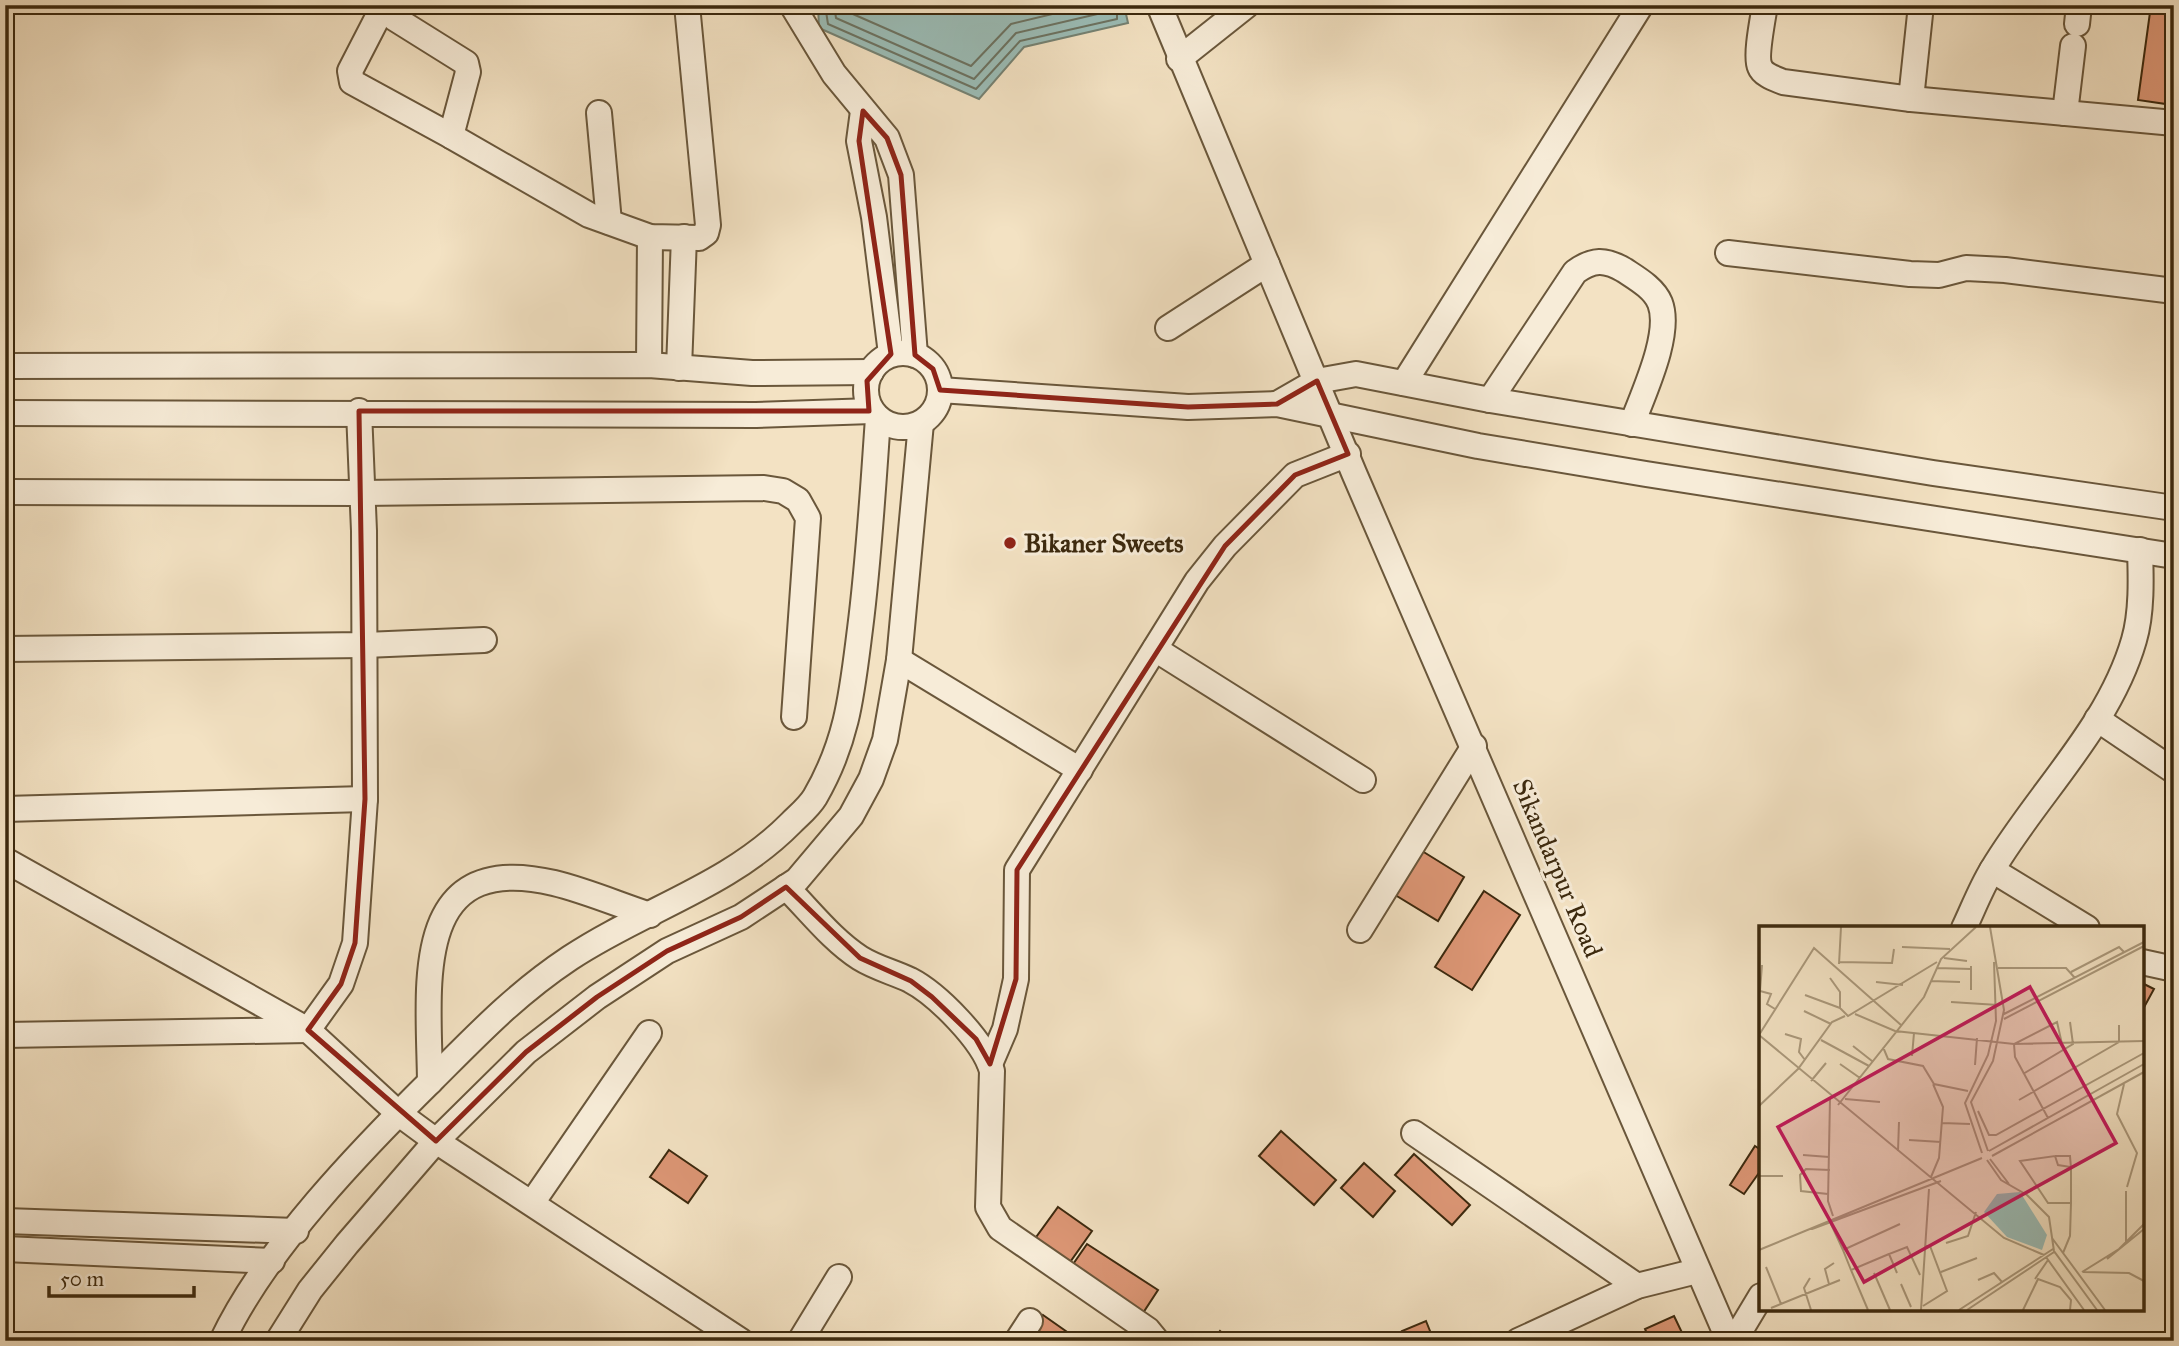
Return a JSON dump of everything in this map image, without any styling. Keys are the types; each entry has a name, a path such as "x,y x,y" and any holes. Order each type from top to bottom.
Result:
{"street":[{"path":"451,136 468,72 466,63 394,18 386,5 350,71 352,82 589,215 650,237 703,236 708,225 687,5"},
{"path":"792,5 834,74 887,138 901,175 903,355"},
{"name":"Sikandarpur Road","path":"1159,5 1179,59 1729,1341"},
{"path":"1179,59 1247,5"},
{"path":"1765,5 1760,67 1766,74 1783,82 1911,99 2174,122"},
{"path":"1911,99 1921,5"},
{"path":"1404,383 1633,7"},
{"path":"2065,113 2076,25"},
{"path":"863,111 859,141 903,355"},
{"path":"598,113 609,222"},
{"path":"649,365 650,237"},
{"path":"679,368 684,237"},
{"path":"1728,253 1910,274 1939,275 1966,268 2005,270 2174,291"},
{"path":"1490,400 1575,272 1589,261 1608,261 1647,285 1660,302 1662,318 1658,349 1632,424"},
{"path":"1168,328 1267,264"},
{"path":"5,413 359,411 875,414 903,428 921,423 934,411 940,390 933,369 903,355 883,358 871,372 866,391 875,414 866,583 851,703 835,758 813,800 779,836 729,874 573,956 515,997 398,1113 296,1231 250,1290 222,1341"},
{"path":"5,366 649,365 752,373 871,372"},
{"path":"1277,404 1317,381 1356,374 1632,424 1933,473 2174,508"},
{"path":"940,390 1188,407 1277,404 1334,418 1646,474 2174,556"},
{"path":"308,1030 341,984 355,943 365,799 365,531 361,494 359,411"},
{"path":"278,1341 310,1290 436,1141 526,1052 597,997 667,951 741,917 797,880 851,816 871,779 885,740 899,660 921,423"},
{"path":"1157,1341 1148,1330 1000,1227 988,1207 992,1139 990,1064 1005,1029 1016,979 1017,870 1197,581 1225,546 1295,475 1348,454"},
{"path":"5,492 361,494 720,487 783,491 798,500 808,518 794,717"},
{"path":"1965,926 1992,870 2097,719 2135,639 2141,580 2140,551"},
{"path":"5,649 365,645 484,640"},
{"path":"1155,649 1363,780"},
{"path":"899,660 1080,770"},
{"path":"2097,719 2174,771"},
{"path":"1360,930 1474,746"},
{"path":"5,809 365,799"},
{"path":"5,860 308,1030 398,1113 436,1141 741,1341"},
{"path":"1992,870 2084,926"},
{"path":"430,1082 429,982 433,948 440,924 451,904 468,887 489,879 517,877 554,883 650,915"},
{"path":"786,887 835,939 860,958 911,981 932,997 976,1039 990,1064"},
{"path":"2144,962 2174,969"},
{"path":"5,1035 308,1030"},
{"path":"532,1203 649,1033"},
{"path":"1415,1133 1637,1286"},
{"path":"5,1220 296,1231"},
{"path":"5,1249 272,1261"},
{"path":"1518,1341 1637,1286 1697,1271"},
{"path":"800,1341 839,1277"},
{"path":"1734,1341 1759,1299"}],"highlighted area":[{"path":"863,111 887,138 901,175 915,355 933,369 940,390 1188,407 1277,404 1317,381 1348,454 1295,475 1225,546 1017,870 1016,979 990,1064 976,1039 932,997 911,981 860,958 786,887 741,917 667,951 597,997 526,1052 436,1141 308,1030 341,984 355,943 365,799 359,411 869,411 867,381 891,354 859,141"}],"water":[{"path":"818,5 1124,5 1128,23 1024,47 979,99 819,28"}],"building":[{"path":"2151,5 2174,5 2174,98 2167,97 2166,104 2138,100"},
{"path":"1414,846 1464,877 1438,921 1387,890"},
{"path":"1484,891 1520,915 1472,990 1435,967"},
{"path":"2144,984 2154,989 2144,1007"},
{"path":"1281,1131 1336,1180 1314,1205 1259,1156"},
{"path":"1755,1146 1759,1149 1759,1173 1744,1194 1730,1185"},
{"path":"669,1150 707,1176 688,1203 650,1177"},
{"path":"1414,1154 1470,1205 1452,1225 1395,1175"},
{"path":"1364,1163 1395,1191 1373,1217 1341,1188"},
{"path":"1058,1207 1092,1231 1068,1265 1034,1240"},
{"path":"1087,1244 1158,1290 1141,1316 1069,1270"},
{"path":"1043,1315 1080,1341 1025,1341"},
{"path":"1674,1316 1686,1341 1650,1341 1645,1329"},
{"path":"1426,1321 1434,1341 1406,1341 1402,1331"},
{"path":"1220,1331 1232,1341 1212,1341"}],"place":[{"name":"Bikaner Sweets","path":"1010,543"}]}
